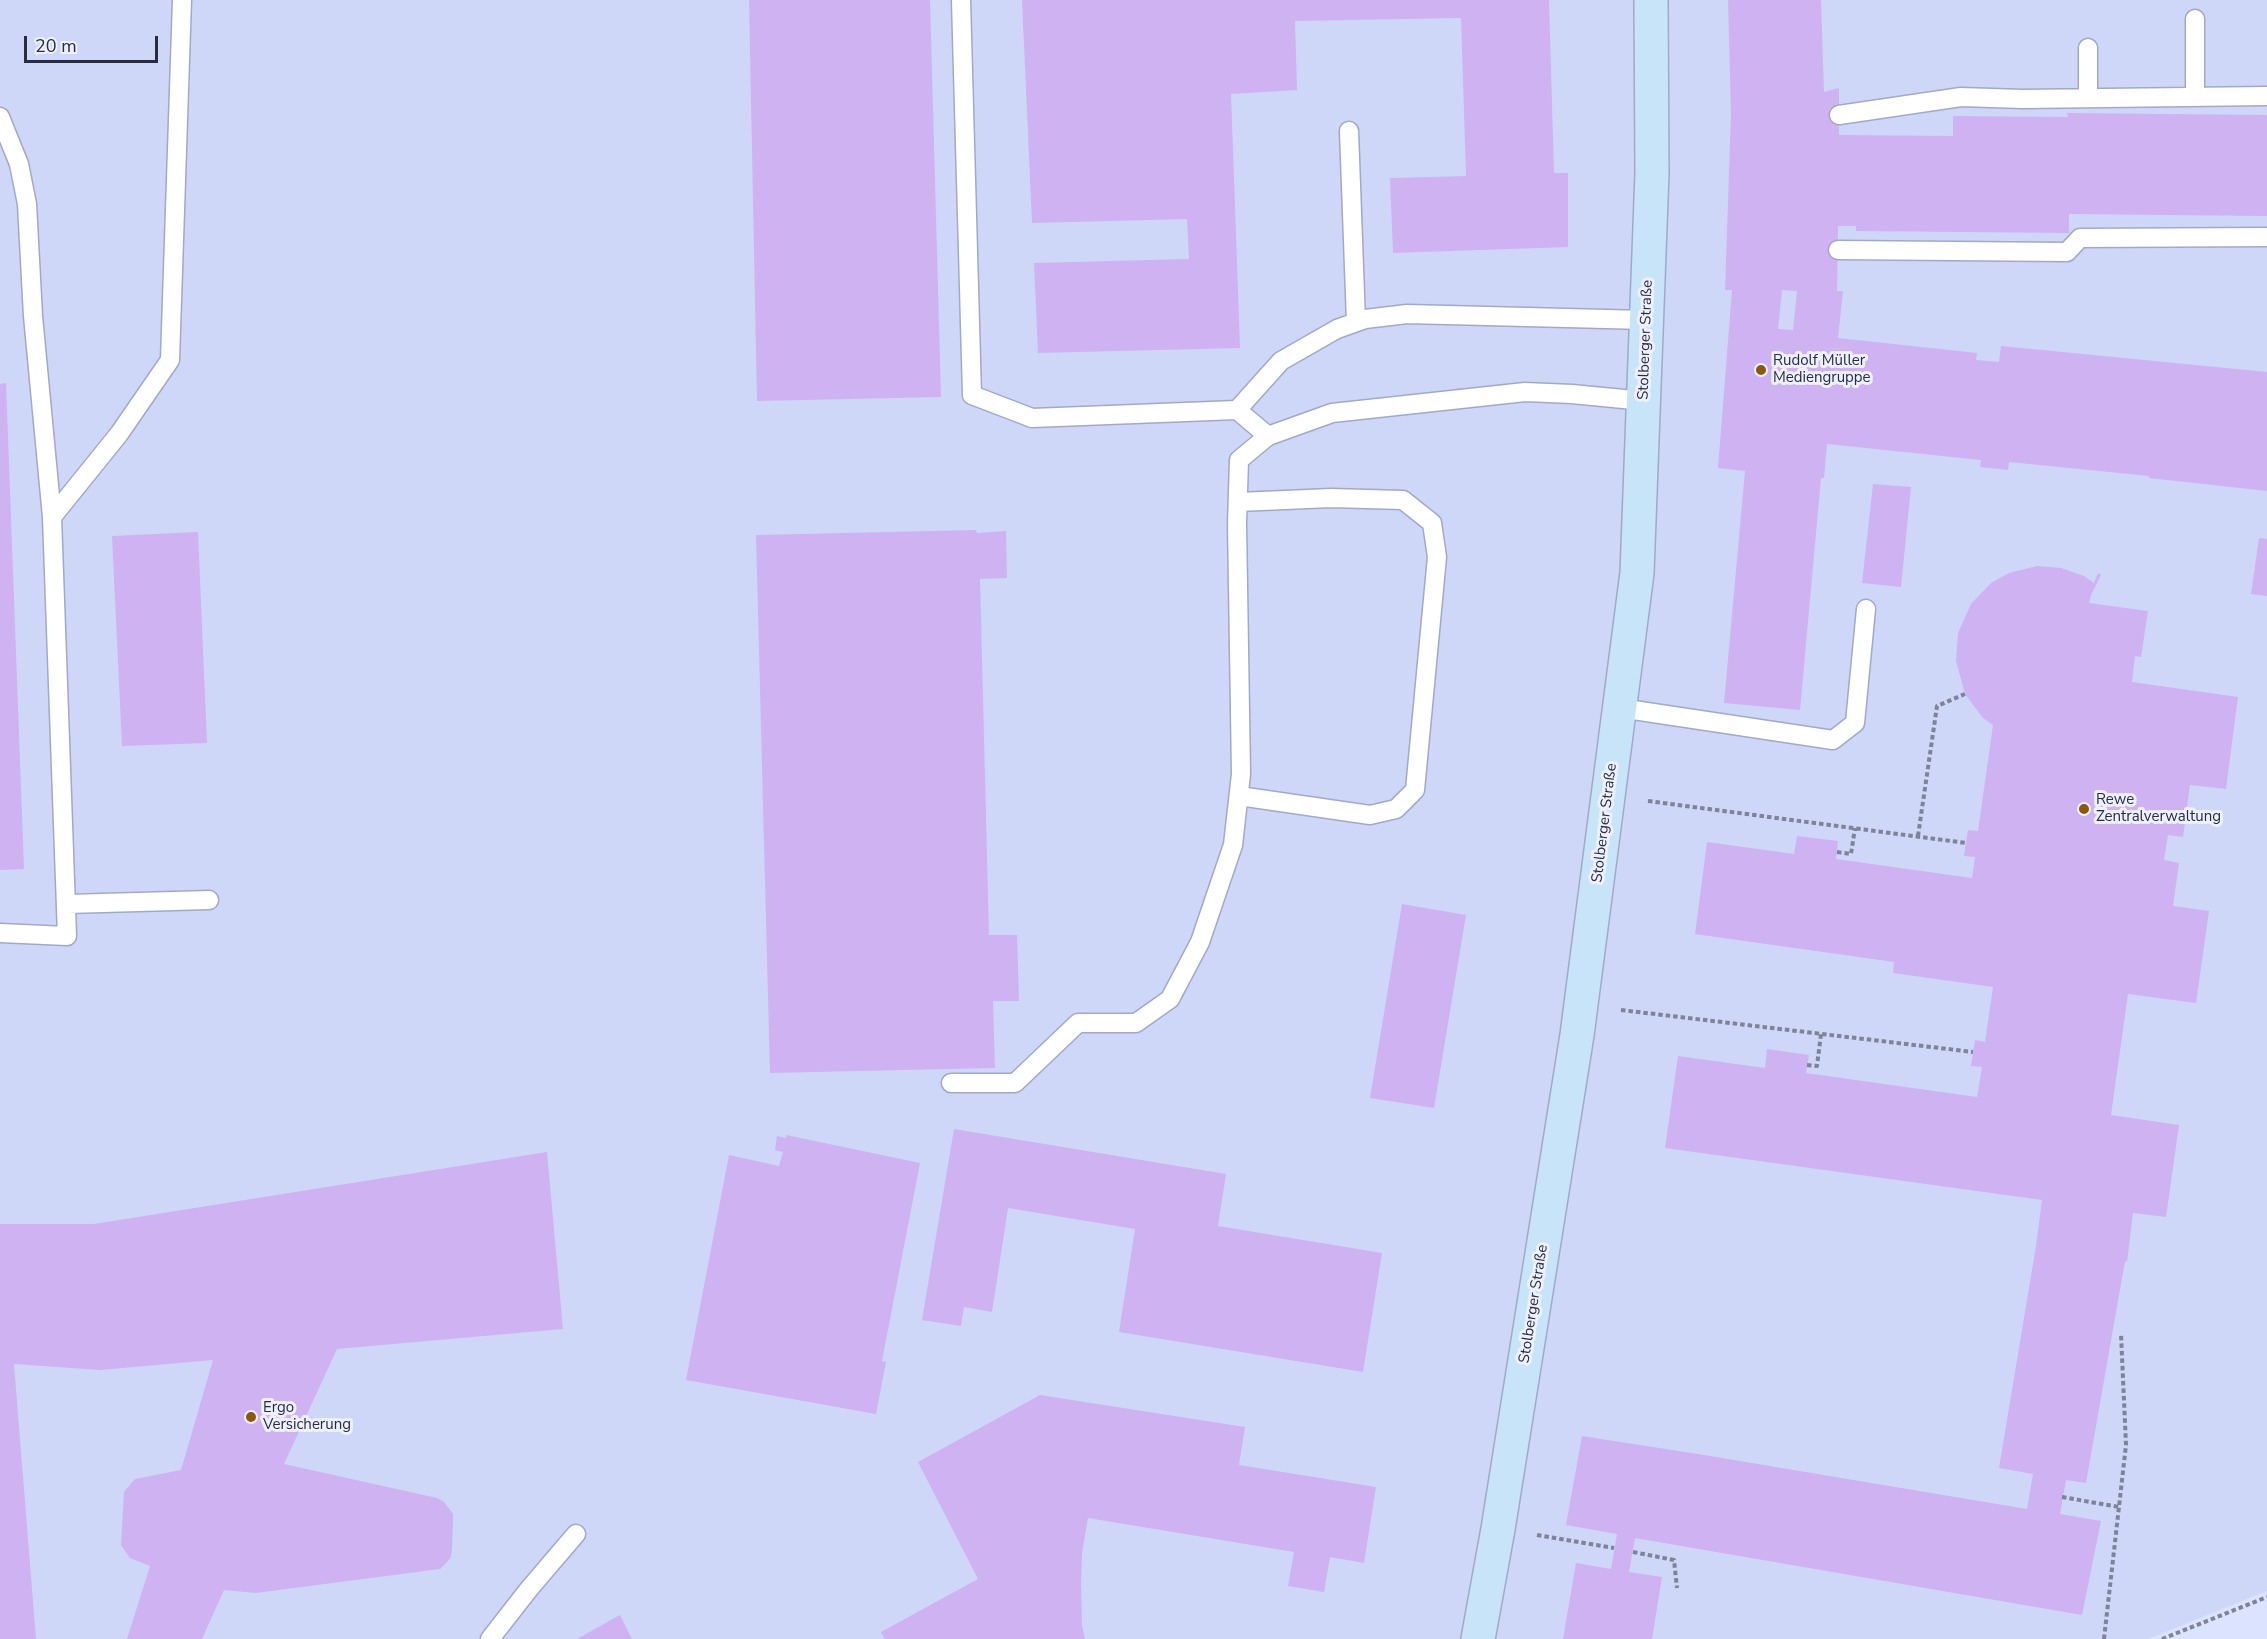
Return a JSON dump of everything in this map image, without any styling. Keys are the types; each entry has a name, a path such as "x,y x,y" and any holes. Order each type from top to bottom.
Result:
{"street":[{"name":"Stolberger Straße","path":"1478,1639 1498,1529 1582,1004 1637,573 1652,172 1651,0"}],"lane":[{"path":"52,517 119,434 170,360 182,0"},
{"path":"961,0 972,395 1032,418 1237,410 1268,436"},
{"path":"2195,19 2195,97"},
{"path":"2088,48 2088,98"},
{"path":"1839,115 1961,96 2088,98 2267,96"},
{"path":"0,117 19,164 27,204 33,316 52,517 67,936 0,933"},
{"path":"1349,131 1356,322"},
{"path":"1838,250 2067,252 2080,238 2267,237"},
{"path":"1237,410 1281,361 1337,329 1356,322 1407,314 1646,320"},
{"path":"951,1083 1015,1083 1078,1023 1136,1023 1170,999 1200,942 1233,845 1241,774 1239,460 1268,436 1332,413 1525,392 1644,401"},
{"path":"1238,502 1331,498 1403,500 1432,523 1437,557 1415,790 1396,809 1370,814 1239,796"},
{"path":"1620,708 1833,740 1855,723 1866,609"},
{"path":"67,904 209,900"},
{"path":"490,1639 576,1534"}],"path":[{"path":"1918,836 1937,706 1965,694"},
{"path":"1608,796 1966,843"},
{"path":"1837,852 1851,854 1855,828"},
{"path":"1582,1004 1973,1052"},
{"path":"1807,1065 1817,1066 1821,1034"},
{"path":"2104,1639 2126,1445 2121,1334"},
{"path":"2062,1497 2119,1507"},
{"path":"1498,1529 1614,1548"},
{"path":"1633,1552 1674,1560 1677,1588"},
{"path":"2162,1639 2267,1597"}],"shaded area":[{"path":"0,0 2267,0 2267,1591 2148,1639 0,1639"}],"building":[{"path":"749,0 930,0 941,397 757,401"},
{"path":"1022,0 1549,0 1554,173 1568,173 1568,247 1393,253 1390,178 1466,176 1461,18 1295,21 1297,90 1231,94 1240,348 1038,353 1034,263 1189,259 1187,219 1032,223"},
{"path":"1728,0 1821,0 1824,92 1839,88 1839,135 1953,136 1953,116 2068,117 2067,113 2267,115 2267,216 2069,214 2069,233 1856,231 1856,226 1838,226 1837,291 1843,291 1838,338 1977,353 1976,360 1999,362 2001,346 2267,372 2267,491 2009,462 2008,470 1980,467 1981,460 1827,444 1824,478 1821,478 1800,710 1724,703 1745,471 1718,468 1732,290 1725,290 1731,114","holes":["1782,290 1797,291 1793,330 1778,329"]},
{"path":"6,383 24,869 0,870 0,384"},
{"path":"1873,484 1911,487 1901,587 1862,583"},
{"path":"976,530 977,533 1006,531 1007,578 980,579 989,935 1017,935 1019,1001 993,1001 995,1068 770,1073 756,535"},
{"path":"198,532 207,743 122,746 112,536"},
{"path":"2259,538 2267,539 2267,596 2251,594"},
{"path":"2037,566 2061,568 2084,576 2094,583 2098,573 2101,575 2089,603 2148,611 2141,657 2135,656 2132,682 2238,697 2226,789 2190,785 2183,837 2168,835 2164,860 2179,863 2173,906 2209,911 2196,1003 2128,994 2111,1115 2179,1125 2166,1217 2133,1213 2127,1262 2125,1261 2086,1483 2066,1480 2060,1514 2101,1521 2082,1615 1635,1538 1629,1572 1662,1577 1652,1639 1563,1639 1576,1563 1611,1569 1617,1534 1566,1525 1582,1436 2027,1509 2033,1474 1999,1468 2042,1200 1665,1148 1678,1056 1765,1068 1767,1049 1809,1055 1806,1073 1977,1097 1982,1067 1971,1066 1975,1040 1985,1042 1993,987 1893,973 1894,962 1695,934 1707,842 1794,854 1797,836 1838,841 1836,859 1972,878 1975,857 1964,856 1968,830 1978,831 1993,725 1983,718 1965,694 1956,661 1958,633 1971,604 1991,583 2009,573"},
{"path":"1402,904 1466,915 1434,1108 1370,1098"},
{"path":"954,1129 1226,1174 1218,1226 1382,1253 1363,1372 1119,1332 1135,1229 1008,1208 992,1312 964,1307 961,1326 922,1320"},
{"path":"786,1135 920,1163 882,1361 886,1362 876,1414 686,1380 729,1155 779,1166 783,1152 775,1150 777,1136 786,1138"},
{"name":"Ergo Versicherung","path":"547,1152 563,1329 337,1349 284,1464 437,1498 444,1502 453,1514 452,1549 451,1557 440,1569 256,1593 224,1590 202,1639 127,1639 150,1566 130,1558 121,1545 124,1492 135,1479 181,1470 213,1360 100,1370 14,1364 36,1639 0,1639 0,1224 94,1224"},
{"path":"1040,1395 1245,1427 1239,1465 1376,1487 1364,1563 1330,1557 1324,1592 1288,1586 1294,1552 1088,1518 1082,1553 1081,1585 1082,1626 1085,1639 885,1639 881,1632 978,1579 918,1462"},
{"path":"620,1615 632,1639 577,1639"}],"place":[{"name":"Rudolf Müller Mediengruppe","path":"1761,370"},
{"name":"Rewe Zentralverwaltung","path":"2084,809"},
{"name":"Ergo Versicherung","path":"251,1417"}]}
